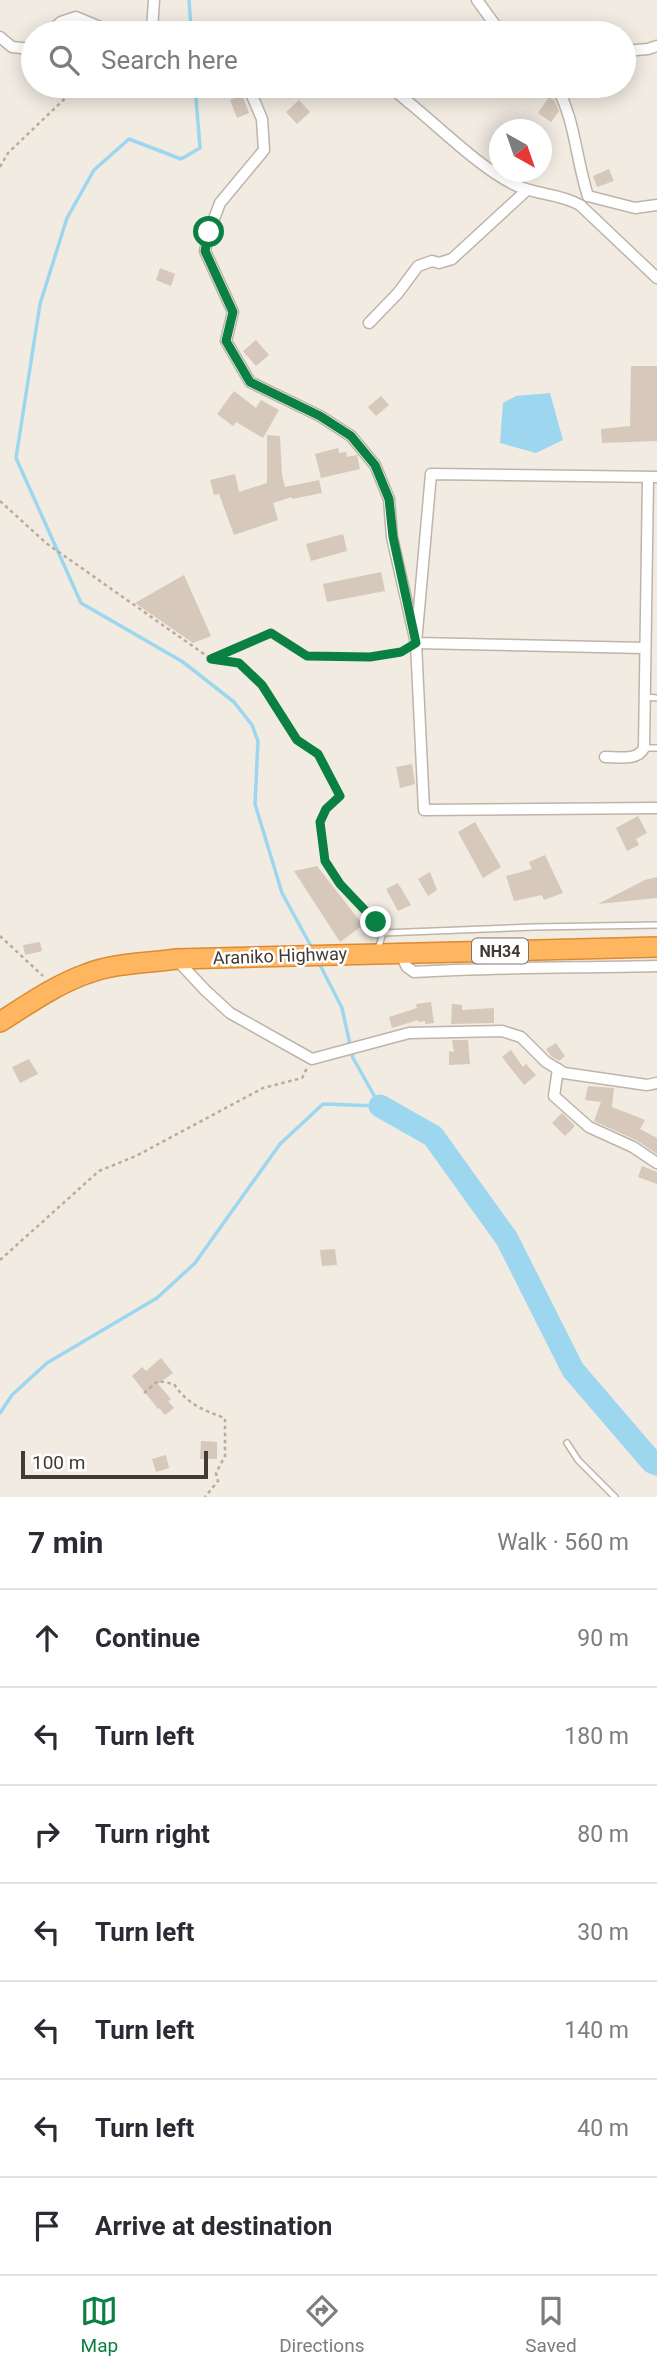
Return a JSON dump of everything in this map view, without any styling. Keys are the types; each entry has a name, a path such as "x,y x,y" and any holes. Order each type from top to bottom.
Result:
{"highway":[{"name":"Araniko Highway","path":"0,1022 55,988 86,974 115,966 177,959 657,947"}],"street":[{"path":"153,21 154,0"},
{"path":"477,0 492,21"},
{"path":"64,21 76,17 86,21"},
{"path":"0,37 12,47 21,48"},
{"path":"636,51 657,46"},
{"path":"253,98 262,119 264,150 220,203 205,251 233,312 226,341 250,382 320,416 351,436 375,465 389,499 393,537 416,643"},
{"path":"403,98 496,173 527,190 635,208 657,205"},
{"path":"562,98 568,111 584,201 657,278"},
{"path":"369,323 398,293 418,266 425,262 439,264 452,259 527,190"},
{"path":"605,757 637,756 642,754 644,748 645,648 651,636 652,477 431,474 416,643 424,810 657,808"},
{"path":"416,643 645,648"},
{"path":"400,953 407,967 414,972 483,968 657,966"},
{"path":"177,959 230,1013 312,1059 409,1033 502,1031 521,1037 546,1062 565,1073 647,1085 657,1083"},
{"path":"558,1069 554,1096 565,1108 589,1127 633,1147 657,1163"}],"lane":[{"path":"645,697 657,698"},
{"path":"644,748 657,748"},
{"path":"377,953 383,933 657,925"},
{"path":"613,926 614,948"},
{"path":"534,927 535,950"},
{"path":"569,927 570,949"},
{"path":"425,932 426,952"},
{"path":"567,1443 578,1460 615,1497"}],"path":[{"path":"0,167 8,153 65,98"},
{"path":"0,500 46,543 211,659 239,663 262,685 297,740 318,754 340,796 326,809 320,822 325,861 340,884 383,933"},
{"path":"211,659 271,633 307,656 370,657 401,652 416,643"},
{"path":"0,936 55,988"},
{"path":"0,1259 99,1171 136,1156 263,1088 302,1078 312,1059"},
{"path":"144,1393 158,1381 174,1384 182,1396 204,1410 225,1418 225,1456 216,1473 218,1481 205,1497"}],"water":[{"path":"550,393 563,440 536,453 500,443 503,403 516,396"}],"building":[{"path":"243,98 249,113 237,118 230,100"},
{"path":"551,98 559,111 552,121 538,113"},
{"path":"299,100 310,112 297,124 286,112"},
{"path":"609,169 614,181 597,187 593,176"},
{"path":"160,268 175,274 171,286 156,280"},
{"path":"256,340 269,355 256,366 243,351"},
{"path":"631,366 657,366 657,441 602,443 601,429 630,426"},
{"path":"234,391 256,408 261,400 279,410 263,438 236,422 233,426 217,414"},
{"path":"381,396 389,405 376,416 368,407"},
{"path":"267,435 280,436 285,487 319,480 322,493 273,503 278,520 234,535 219,494 214,495 210,480 235,474 239,492 267,483"},
{"path":"338,448 339,453 346,452 347,457 357,455 360,469 321,478 315,454"},
{"path":"343,534 347,551 311,561 306,544"},
{"path":"381,572 385,591 327,602 323,584"},
{"path":"184,575 211,636 193,643 135,603"},
{"path":"412,764 415,784 400,788 396,767"},
{"path":"638,816 647,833 636,839 639,845 627,851 616,828"},
{"path":"475,822 501,867 483,878 458,832"},
{"path":"545,855 563,893 544,900 542,895 514,901 506,876 532,869 529,862"},
{"path":"317,866 363,925 340,942 294,871"},
{"path":"430,872 437,890 428,896 418,879"},
{"path":"657,877 657,898 598,904 645,880"},
{"path":"398,883 411,905 398,911 386,889"},
{"path":"40,942 42,951 25,955 23,945"},
{"path":"431,1002 434,1023 425,1024 425,1021 418,1020 392,1028 389,1017 417,1008 416,1004"},
{"path":"452,1004 462,1005 462,1010 494,1008 494,1023 451,1024"},
{"path":"452,1040 468,1040 470,1064 449,1065 449,1051 454,1052"},
{"path":"556,1043 565,1056 559,1061 546,1049"},
{"path":"511,1050 523,1067 526,1064 536,1075 524,1085 502,1057"},
{"path":"29,1059 38,1074 20,1083 12,1067"},
{"path":"588,1086 614,1088 612,1107 645,1120 640,1129 657,1138 657,1154 636,1140 594,1121 601,1102 585,1100"},
{"path":"562,1113 575,1126 565,1136 552,1123"},
{"path":"642,1166 657,1172 657,1184 638,1177"},
{"path":"335,1249 337,1265 322,1266 320,1250"},
{"path":"161,1358 173,1373 158,1384 171,1399 168,1401 174,1408 165,1415 132,1376 142,1367 146,1371"},
{"path":"201,1441 217,1442 217,1459 200,1459"},
{"path":"166,1455 169,1468 156,1472 152,1459"}],"waterway":[{"path":"189,0 190,21"},
{"path":"196,98 200,148 181,159 129,139 94,170 67,218 40,304 16,458 81,603 183,662 234,702 252,725 258,741 255,804 282,893 312,948"},
{"path":"318,961 342,1008 353,1058 380,1106"},
{"path":"0,1413 12,1395 47,1363 157,1298 195,1263 280,1144 323,1104 379,1106"},
{"path":"380,1106 433,1136 507,1239 573,1370 652,1462 657,1464"}],"route":[{"path":"209,232 205,251 233,312 226,341 250,382 320,416 351,436 375,465 389,499 393,537 416,643 401,652 370,657 307,656 271,633 211,659 239,663 262,685 297,740 318,754 340,796 326,809 320,822 325,861 340,884 376,922"}]}
